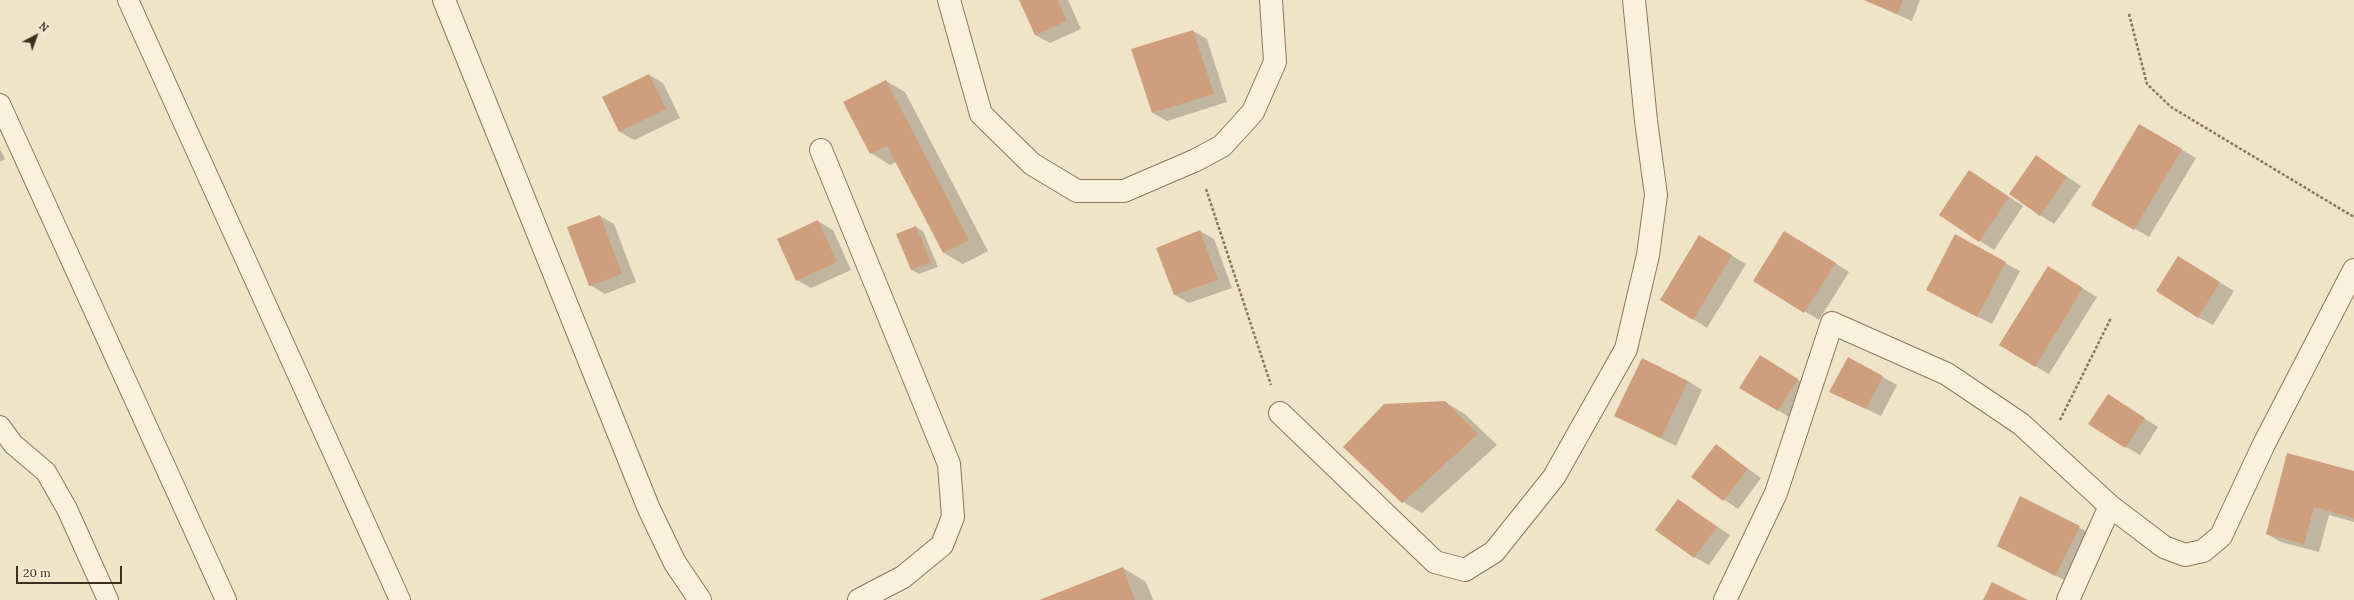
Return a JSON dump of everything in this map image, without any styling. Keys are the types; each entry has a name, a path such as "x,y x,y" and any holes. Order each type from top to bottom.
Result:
{"street":[{"path":"444,0 649,508 675,563 700,600"},
{"path":"949,0 981,114 1032,164 1077,191 1124,191 1196,160 1222,146 1254,112 1275,62 1271,0"},
{"path":"1280,413 1435,562 1465,570 1494,552 1554,477 1626,349 1648,255 1656,195 1646,121 1634,0"},
{"path":"821,150 949,464 953,517 942,545 903,577 859,600"},
{"path":"1725,600 1776,493 1832,323 1947,374 2021,424 2110,506 2164,547 2185,555 2203,551 2222,536 2264,444 2354,270"},
{"path":"2068,600 2110,506"}],"lane":[{"path":"128,0 400,600"},
{"path":"0,104 226,600"},
{"path":"0,426 13,444 46,472 67,509 108,600"}],"path":[{"path":"2129,14 2147,84 2171,107 2354,217"},
{"path":"1196,160 1280,413"},
{"path":"2046,448 2111,318"}],"building":[{"path":"1019,0 1058,0 1067,21 1035,35"},
{"path":"1864,0 1903,0 1897,14"},
{"path":"1193,30 1214,94 1152,113 1131,49"},
{"path":"649,74 666,109 619,132 602,97"},
{"path":"886,80 969,240 943,253 887,146 870,154 843,102"},
{"path":"2139,124 2182,149 2134,230 2091,205"},
{"path":"2036,155 2067,177 2040,216 2009,194"},
{"path":"1969,170 2009,197 1979,242 1939,215"},
{"path":"600,215 622,274 589,286 567,227"},
{"path":"818,220 837,262 796,281 777,239"},
{"path":"916,226 931,263 911,270 896,234"},
{"path":"1200,230 1218,280 1174,295 1156,248"},
{"path":"1784,231 1836,263 1804,313 1753,281"},
{"path":"1955,234 2006,262 1977,317 1926,290"},
{"path":"1699,235 1732,255 1693,320 1660,300"},
{"path":"2178,256 2220,282 2198,318 2156,291"},
{"path":"2048,266 2083,288 2035,367 1999,345"},
{"path":"1760,355 1798,379 1778,411 1739,388"},
{"path":"1848,357 1883,376 1866,409 1829,392"},
{"path":"1642,358 1688,381 1661,438 1614,416"},
{"path":"2108,394 2145,418 2125,448 2088,424"},
{"path":"1445,401 1478,434 1402,503 1343,447 1384,404"},
{"path":"1716,444 1748,469 1723,501 1691,477"},
{"path":"2287,453 2354,471 2354,518 2314,507 2304,544 2266,534"},
{"path":"2020,496 2080,526 2055,576 1997,546"},
{"path":"1678,499 1717,527 1694,558 1655,530"},
{"path":"1123,567 1135,600 1039,600"},
{"path":"1992,582 2028,600 1983,600"}]}
